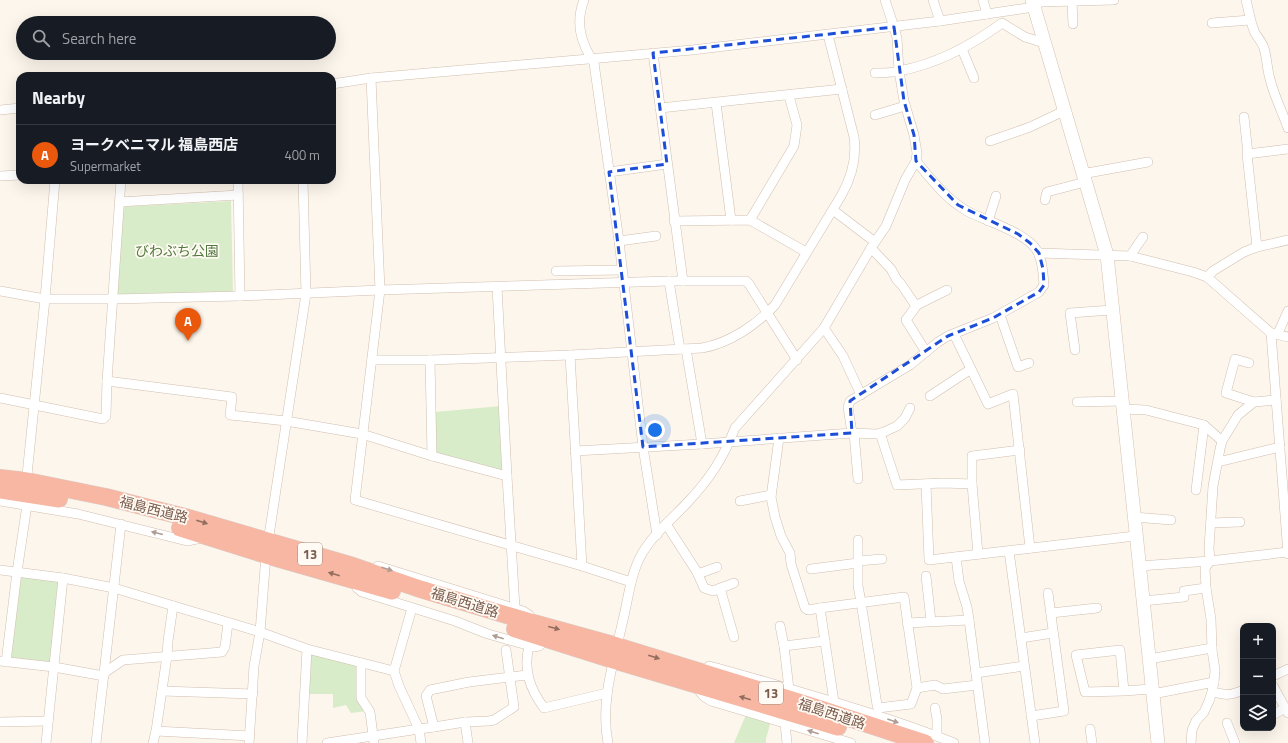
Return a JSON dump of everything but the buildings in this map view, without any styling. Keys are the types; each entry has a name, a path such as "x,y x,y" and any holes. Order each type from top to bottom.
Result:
{"highway":[{"name":"福島西道路","path":"0,478 27,481 106,497 182,516 357,581 547,639 682,666 931,740"},
{"name":"福島西道路","path":"0,490 79,502 120,511 209,536 337,562 420,589 535,623 697,684 889,743"}],"street":[{"path":"584,0 580,10 580,29 584,46 594,63 619,241 643,447 657,535"},
{"path":"608,743 605,717 606,693 631,582 640,557 648,544 706,481 719,463 730,442 735,428 824,328 873,245 886,226 905,180 916,161 917,153 914,135 905,106 899,71 897,38 885,0"},
{"path":"933,0 940,21"},
{"path":"983,0 987,14"},
{"path":"336,83 371,78 692,50 894,27 987,14 1040,2 1114,0"},
{"path":"1246,0 1250,20 1256,35 1261,40 1264,49 1269,78 1276,102 1285,111 1288,128"},
{"path":"1072,1 1073,24"},
{"path":"1033,4 1107,254 1135,536 1158,743"},
{"path":"1212,23 1250,20"},
{"path":"875,73 899,71 928,63 962,49 984,37 1002,24 1025,36 1044,43"},
{"path":"372,360 430,360 570,355 702,348 725,342 743,331 775,305 833,210 848,183 852,171 855,154 854,137 828,34"},
{"path":"962,49 974,78"},
{"path":"653,53 683,281"},
{"path":"371,78 380,290 355,500 582,566 631,582"},
{"path":"660,108 789,96 842,89"},
{"path":"750,220 794,146 797,125 789,96"},
{"path":"716,103 732,220"},
{"path":"875,115 905,106"},
{"path":"0,110 16,108"},
{"path":"990,142 1030,127 1064,110"},
{"path":"1244,116 1257,247"},
{"path":"1248,154 1288,149"},
{"path":"858,479 853,433 848,407 850,401 904,369 938,342 1000,315 1039,292 1044,285 1043,269 1039,253 1030,243 1018,234 966,211 939,188 916,161"},
{"path":"1045,200 1047,192 1084,178 1148,162"},
{"path":"609,172 667,164"},
{"path":"0,176 16,175"},
{"path":"27,475 35,405 55,184"},
{"path":"0,398 103,419 106,416 121,184"},
{"path":"238,184 240,296"},
{"path":"156,731 249,740 254,666 260,632 267,548 306,294 303,184"},
{"path":"119,202 238,195"},
{"path":"988,221 996,196"},
{"path":"833,210 873,245 916,306"},
{"path":"674,221 750,220 806,252"},
{"path":"619,241 656,236"},
{"path":"1130,256 1143,237"},
{"path":"1207,277 1213,271 1244,252 1257,247 1288,240"},
{"path":"1039,253 1107,254 1130,256 1172,266 1207,277 1275,333 1288,336"},
{"path":"556,271 622,270"},
{"path":"0,291 45,299 113,299 306,294 380,290 669,281 746,280 797,360"},
{"path":"669,281 702,444"},
{"path":"498,287 515,608"},
{"path":"926,352 906,320 917,304 947,290"},
{"path":"1075,350 1070,313 1112,310"},
{"path":"1139,566 1210,561 1288,552 1276,400 1275,333 1288,311"},
{"path":"1000,315 1018,367 1029,363"},
{"path":"824,328 843,356 861,395"},
{"path":"954,334 988,404 1013,394 1030,548"},
{"path":"570,355 582,566"},
{"path":"1249,363 1235,359 1226,393 1254,402 1276,400"},
{"path":"430,360 432,456"},
{"path":"930,396 971,369"},
{"path":"107,382 232,397 230,415 286,421 362,434 432,456 507,476"},
{"path":"1077,402 1123,405 1204,425 1222,441"},
{"path":"1191,743 1192,730 1196,721 1204,712 1212,692 1214,682 1215,670 1212,648 1211,619 1206,588 1205,568 1210,561 1213,486 1222,441 1238,415 1254,402"},
{"path":"575,451 702,444 853,433 877,434 897,426 905,418 910,408"},
{"path":"1196,490 1204,425"},
{"path":"880,433 897,485 943,483 972,484"},
{"path":"779,438 771,495 772,505 781,536 790,553 791,564 805,608 808,610 904,597 917,688 911,704 876,712"},
{"path":"1218,462 1254,452 1280,447"},
{"path":"978,554 972,484 972,456 1020,450"},
{"path":"0,471 100,488 172,506 182,516"},
{"path":"926,484 929,560 1135,536"},
{"path":"740,501 771,495"},
{"path":"0,501 78,514 187,541 209,536"},
{"path":"27,505 3,661 104,674 123,660 222,652 225,647 228,623"},
{"path":"1134,518 1171,520"},
{"path":"1211,523 1240,522"},
{"path":"96,743 121,524"},
{"path":"666,524 698,574 704,588 713,591 734,583"},
{"path":"858,540 858,586 876,712"},
{"path":"1009,551 1035,743"},
{"path":"337,562 343,557 351,558 515,608 529,615 535,623"},
{"path":"956,557 959,581 967,607 986,743"},
{"path":"810,569 882,558"},
{"path":"698,574 717,567"},
{"path":"0,570 63,578 114,588 260,632 307,649 394,671"},
{"path":"926,576 931,621"},
{"path":"46,743 63,578"},
{"path":"357,581 357,588 362,592 455,621 488,634 534,647 539,646 547,639"},
{"path":"720,588 734,637"},
{"path":"1142,601 1184,596 1184,591 1206,588"},
{"path":"1032,716 1064,711 1048,593"},
{"path":"153,743 174,606"},
{"path":"412,608 394,671 399,686 419,729 421,743"},
{"path":"820,608 834,702"},
{"path":"1051,613 1097,608"},
{"path":"907,622 969,620"},
{"path":"780,626 789,689"},
{"path":"1021,638 1053,633"},
{"path":"784,646 825,640"},
{"path":"528,646 526,658 527,675 536,697 544,708 606,693"},
{"path":"1149,659 1212,648"},
{"path":"302,743 307,649"},
{"path":"327,743 374,739 419,729 465,722 494,720 514,707 506,650"},
{"path":"1124,691 1120,650 1076,656 1085,692 1152,691 1214,682"},
{"path":"682,666 691,661 834,702 876,712 931,740 954,743"},
{"path":"361,663 361,698 370,712 374,739"},
{"path":"976,673 1024,666"},
{"path":"1276,675 1288,669"},
{"path":"434,727 426,696 430,690 469,682 527,675"},
{"path":"697,684 704,697 712,701 851,743"},
{"path":"917,688 935,684 943,689 977,685"},
{"path":"162,691 252,694"},
{"path":"1212,692 1227,696 1240,691"},
{"path":"1276,691 1287,711 1276,714"},
{"path":"931,740 937,719 935,708"},
{"path":"0,722 48,721"},
{"path":"465,722 468,743"},
{"path":"785,723 787,743"},
{"path":"1227,723 1235,743"},
{"path":"1090,729 1092,743"}],"highlighted area":[{"path":"894,27 904,101 914,135 916,161 958,205 1018,234 1030,243 1039,253 1043,269 1044,285 1039,292 993,318 948,336 850,401 852,433 643,447 609,172 667,164 653,53"}],"green space":[{"name":"びわぶち公園","path":"231,201 233,294 114,298 119,207"},
{"path":"501,406 503,472 435,453 435,412"},
{"path":"20,577 59,581 51,663 10,658"},
{"path":"310,652 358,665 366,711 351,713 346,705 333,708 333,694 308,694"},
{"path":"748,710 772,717 766,743 734,743"}],"place":[{"name":"ヨークベニマル 福島西店","path":"188,341"}]}
